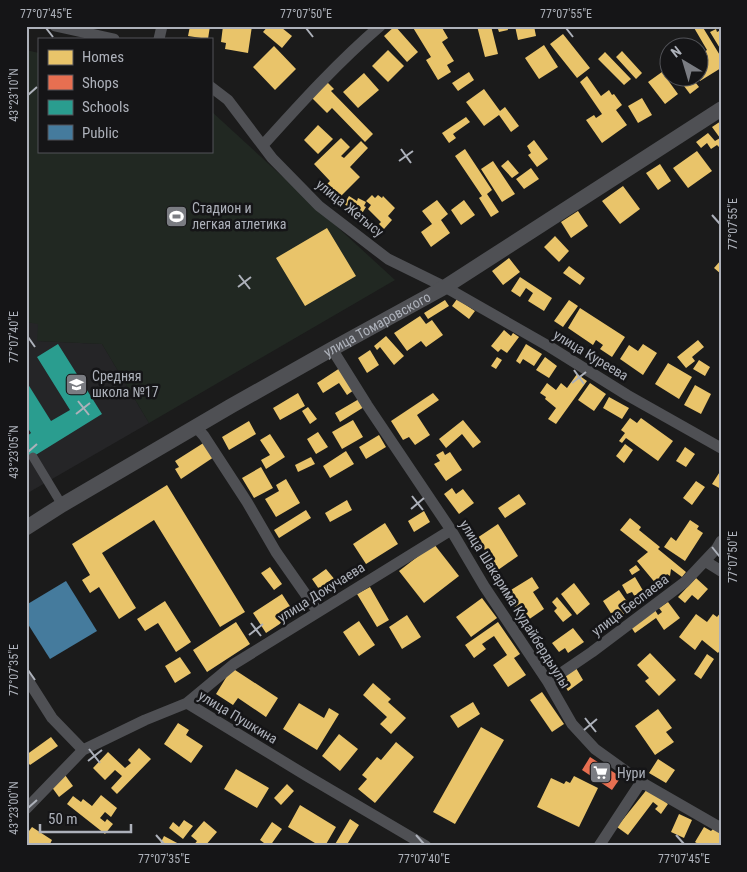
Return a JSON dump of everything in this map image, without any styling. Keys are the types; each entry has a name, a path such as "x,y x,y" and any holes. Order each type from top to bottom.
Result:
{"street":[{"path":"55,26 109,38"},
{"path":"158,38 162,26"},
{"path":"262,145 310,92 380,26"},
{"name":"улица Жетысу","path":"212,88 228,100 272,158 319,206 388,259 445,287"},
{"name":"улица Томаровского","path":"26,528 231,406 445,287 721,109"},
{"name":"улица Куреева","path":"445,287 550,347 627,395 721,448"},
{"name":"улица Шакарима Кудайбердыулы","path":"332,349 367,405 451,530 484,586 548,682 572,724 594,749 641,782 721,828"},
{"path":"196,427 204,436 247,502 276,552 318,612"},
{"path":"33,457 62,505"},
{"name":"улица Докучаева","path":"187,703 234,664 451,530"},
{"name":"улица Беспаева","path":"548,682 592,652 685,582 717,548 721,541"},
{"path":"705,561 721,571"},
{"path":"26,677 52,718 83,750"},
{"name":"улица Пушкина","path":"26,808 83,750 145,720 187,703 426,846"},
{"path":"599,846 641,782"}],"shaded area":[{"name":"Стадион и легкая атлетика","path":"26,50 38,53 38,152 212,152 212,112 395,280 149,423 102,344 37,341 38,324 26,322"},
{"name":"Средняя школа №17","path":"26,322 38,323 38,341 102,344 149,423 26,494"}],"building: Homes":[{"path":"190,26 210,26 208,38 188,36"},
{"path":"223,26 252,26 248,53 225,49 226,43 221,42"},
{"path":"268,26 284,26 282,28 292,36 282,48 263,32"},
{"path":"395,26 418,52 407,62 384,36"},
{"path":"412,26 441,26 448,38 442,42 454,61 447,65 451,72 438,80 426,60 431,57"},
{"path":"477,26 491,26 498,54 485,57"},
{"path":"497,26 507,26 508,30 499,32"},
{"path":"515,26 534,26 536,36 518,40"},
{"path":"693,26 702,26 709,38 700,38"},
{"path":"716,29 717,32 721,30 721,50 710,32"},
{"path":"563,34 590,68 577,78 550,44"},
{"path":"710,39 721,57 721,68 710,75"},
{"path":"544,45 558,67 539,79 525,58"},
{"path":"274,46 296,69 275,90 253,67"},
{"path":"388,50 404,66 388,82 372,66"},
{"path":"622,51 642,73 636,79 616,57"},
{"path":"605,52 631,79 624,85 598,59"},
{"path":"469,72 474,80 458,91 452,83"},
{"path":"364,73 379,90 358,108 343,92"},
{"path":"660,73 660,88 674,88 678,94 665,104 648,82"},
{"path":"587,76 601,96 609,90 612,95 614,94 622,105 616,110 627,125 602,143 586,120 594,115 596,118 602,114 580,82"},
{"path":"326,81 334,89 331,91 373,134 365,142 332,108 327,113 311,97"},
{"path":"686,88 698,88 690,94"},
{"path":"484,89 500,111 505,107 519,126 511,132 499,115 484,126 466,102"},
{"path":"642,98 652,115 638,123 628,106"},
{"path":"466,117 470,122 453,134 456,138 449,143 442,133"},
{"path":"721,121 721,149 717,145 711,149 707,143 701,148 696,142 708,133 715,141 720,138 712,127"},
{"path":"318,125 333,139 318,154 304,140"},
{"path":"341,138 350,147 341,156 344,158 361,141 368,148 350,167 360,177 340,197 327,184 330,181 314,164"},
{"path":"534,140 548,159 537,167 528,155 531,153 527,146"},
{"path":"465,149 492,190 487,194 499,212 491,217 479,198 482,196 455,156"},
{"path":"697,151 712,171 688,188 673,168"},
{"path":"508,160 519,173 512,178 501,166"},
{"path":"493,161 515,194 502,202 481,169"},
{"path":"660,164 671,181 658,190 646,173"},
{"path":"531,168 539,179 524,189 516,179"},
{"path":"623,186 640,209 620,224 602,201"},
{"path":"372,195 375,198 378,195 382,198 383,196 395,208 388,216 392,220 384,229 379,224 381,222 368,209 371,205 366,201"},
{"path":"349,196 357,201 358,198 366,202 364,206 366,207 361,215 344,204"},
{"path":"437,200 448,214 441,220 450,233 431,247 421,232 432,224 422,211"},
{"path":"464,200 475,215 461,225 451,210"},
{"path":"578,211 588,226 571,238 561,222"},
{"path":"327,228 356,276 305,306 276,258"},
{"path":"555,236 569,251 559,262 544,247"},
{"path":"509,258 520,272 503,285 492,271"},
{"path":"721,260 721,274 714,268"},
{"path":"569,266 585,278 580,285 563,273"},
{"path":"520,277 552,298 544,311 528,301 533,293 526,288 520,297 511,291"},
{"path":"457,299 475,311 469,319 452,306"},
{"path":"445,300 449,306 428,319 424,313"},
{"path":"569,300 578,306 563,327 554,321"},
{"path":"580,308 625,337 612,357 600,349 603,345 596,340 593,345 568,328"},
{"path":"420,316 426,324 432,320 443,335 426,347 421,341 407,351 394,333"},
{"path":"504,330 511,336 513,333 519,337 507,353 501,349 498,352 491,346"},
{"path":"386,336 404,356 394,365 380,347 377,350 374,346"},
{"path":"698,340 704,347 692,357 695,361 686,368 677,357"},
{"path":"526,344 542,354 534,366 523,359 520,364 516,361"},
{"path":"643,344 657,353 643,375 620,359 629,345 638,351"},
{"path":"370,350 379,365 367,373 358,358"},
{"path":"497,357 502,360 496,369 491,366"},
{"path":"545,357 557,366 549,378 536,370"},
{"path":"699,360 710,367 705,376 693,369"},
{"path":"668,363 692,377 679,399 655,384"},
{"path":"340,368 354,390 347,395 339,383 323,393 317,383"},
{"path":"577,374 587,381 556,424 548,419 556,408 540,393 547,383 556,390 561,383 567,388"},
{"path":"590,383 606,394 594,411 578,400"},
{"path":"695,385 711,394 701,414 684,405"},
{"path":"298,393 305,406 280,420 273,408"},
{"path":"433,393 439,400 417,415 430,435 415,445 409,437 403,440 391,421"},
{"path":"609,397 629,408 622,419 603,408"},
{"path":"359,399 364,407 340,422 335,413"},
{"path":"308,407 317,419 310,424 302,411"},
{"path":"630,418 637,423 641,418 673,441 658,461 626,438 622,443 619,441 625,433 621,430"},
{"path":"353,420 363,437 342,449 332,432"},
{"path":"463,420 481,442 473,448 462,434 446,448 439,439"},
{"path":"249,421 256,434 229,450 222,437"},
{"path":"318,432 328,447 316,454 307,439"},
{"path":"270,434 285,457 266,469 261,460 270,455 260,440"},
{"path":"379,435 386,447 366,459 359,447"},
{"path":"205,442 214,457 181,479 175,469 179,467 175,461"},
{"path":"625,444 633,450 624,463 616,456"},
{"path":"685,447 695,454 686,467 676,461"},
{"path":"346,451 354,464 330,478 323,466"},
{"path":"443,451 445,455 450,452 462,470 446,481 434,464 440,461 436,455"},
{"path":"311,457 315,464 298,472 295,465"},
{"path":"261,467 273,488 254,498 242,478"},
{"path":"721,470 721,489 712,484"},
{"path":"286,479 300,503 276,517 265,499 279,491 276,485"},
{"path":"696,481 705,487 692,505 683,498"},
{"path":"167,485 245,612 220,627 154,520 102,553 136,608 119,619 99,587 90,593 82,580 90,575 72,544"},
{"path":"452,488 456,494 463,489 474,503 459,514 444,494"},
{"path":"519,494 526,504 505,518 498,508"},
{"path":"347,500 352,510 330,522 325,513"},
{"path":"306,510 311,518 279,538 274,530"},
{"path":"424,511 430,522 414,532 408,521"},
{"path":"630,518 641,527 639,530 660,547 658,549 686,572 682,577 671,569 670,576 667,574 657,585 637,561 648,552 620,530"},
{"path":"690,520 699,526 697,529 703,533 685,561 664,547 671,537 676,541"},
{"path":"385,523 398,544 366,564 353,544"},
{"path":"498,524 518,556 498,570 477,538"},
{"path":"434,544 459,576 424,603 399,571"},
{"path":"636,565 640,570 632,575 629,570"},
{"path":"270,567 282,584 274,590 261,573"},
{"path":"326,569 336,581 321,592 312,579"},
{"path":"532,577 539,588 533,592 544,609 528,620 531,623 521,629 518,624 523,621 506,593"},
{"path":"635,577 648,599 639,604 632,592 627,594 622,585"},
{"path":"696,578 708,589 698,600 692,595 685,603 678,597"},
{"path":"574,583 590,604 577,615 561,594"},
{"path":"370,587 389,620 377,627 357,594"},
{"path":"619,590 632,609 619,617 615,612 612,615 603,601"},
{"path":"282,594 295,614 266,633 253,613"},
{"path":"557,597 572,615 563,622 554,611 557,608 552,602"},
{"path":"482,598 497,618 471,637 456,617"},
{"path":"165,601 191,642 176,652 158,623 145,631 137,619"},
{"path":"668,602 680,618 664,630 656,618 635,633 631,627 655,610 658,615 662,612 659,608"},
{"path":"721,612 721,649 718,653 702,640 695,650 679,637 696,614 707,622 713,614 717,617"},
{"path":"407,615 421,637 402,649 389,627"},
{"path":"359,621 375,645 359,656 343,632"},
{"path":"236,622 250,644 207,672 193,650"},
{"path":"498,622 520,654 514,658 526,675 508,687 493,665 507,655 494,636 482,644 486,649 474,658 465,645"},
{"path":"573,628 584,642 568,653 565,648 559,652 552,643"},
{"path":"650,653 676,680 659,696 645,681 649,678 637,665"},
{"path":"707,654 714,659 701,679 694,674"},
{"path":"180,657 191,673 175,683 165,666"},
{"path":"232,668 278,698 266,717 238,698 233,705 216,694"},
{"path":"576,668 583,680 568,691 560,679"},
{"path":"373,683 391,699 388,702 406,718 391,734 380,724 387,717 363,695"},
{"path":"542,692 564,724 552,732 530,700"},
{"path":"473,702 480,714 458,728 450,716"},
{"path":"299,703 324,718 329,708 339,714 317,750 283,729"},
{"path":"658,709 672,728 666,732 674,742 655,755 635,726"},
{"path":"178,723 189,730 186,735 203,746 191,763 164,744"},
{"path":"481,727 504,740 455,824 433,812"},
{"path":"339,734 358,749 340,771 322,756"},
{"path":"51,737 58,746 30,765 26,760 26,755"},
{"path":"396,742 414,757 375,803 358,789 367,779 362,775 377,757 381,760"},
{"path":"139,748 151,759 117,794 111,788 122,776 115,770 105,780 93,768 108,752 125,768 131,763 128,760"},
{"path":"658,759 675,770 666,783 649,773"},
{"path":"236,769 269,788 257,808 224,789"},
{"path":"65,775 73,786 59,797 51,786"},
{"path":"574,776 598,788 579,827 537,807 551,778 564,784 566,781 570,783"},
{"path":"287,784 294,791 281,805 274,798"},
{"path":"648,788 668,804 661,814 655,809 658,806 653,802 628,835 617,827"},
{"path":"101,795 117,808 111,817 105,812 100,818 105,822 107,819 113,824 105,834 67,804 73,796 81,802 83,799 92,806"},
{"path":"300,805 336,827 325,846 320,846 288,827"},
{"path":"679,814 692,820 684,838 671,832"},
{"path":"350,819 359,825 346,846 334,846"},
{"path":"184,820 193,826 183,839 169,828 173,822 179,827"},
{"path":"204,821 217,832 205,846 193,846 197,841 191,836"},
{"path":"272,822 282,829 270,846 268,846 260,840"},
{"path":"32,827 52,840 49,846 26,846 26,835"},
{"path":"704,827 721,833 721,846 701,846 695,842"},
{"path":"164,836 179,844 178,846 159,846"}],"building: Shops":[{"name":"Нури","path":"590,757 621,777 612,790 582,770"}],"building: Schools":[{"path":"58,344 102,414 26,461 26,437 31,433 26,425 26,381 51,421 70,410 37,357"}],"building: Public":[{"path":"66,581 97,631 50,659 26,621 26,605"}],"place":[{"name":"Стадион и легкая атлетика","path":"176,216"},
{"name":"Средняя школа №17","path":"76,384"},
{"name":"Нури","path":"601,773"}]}
